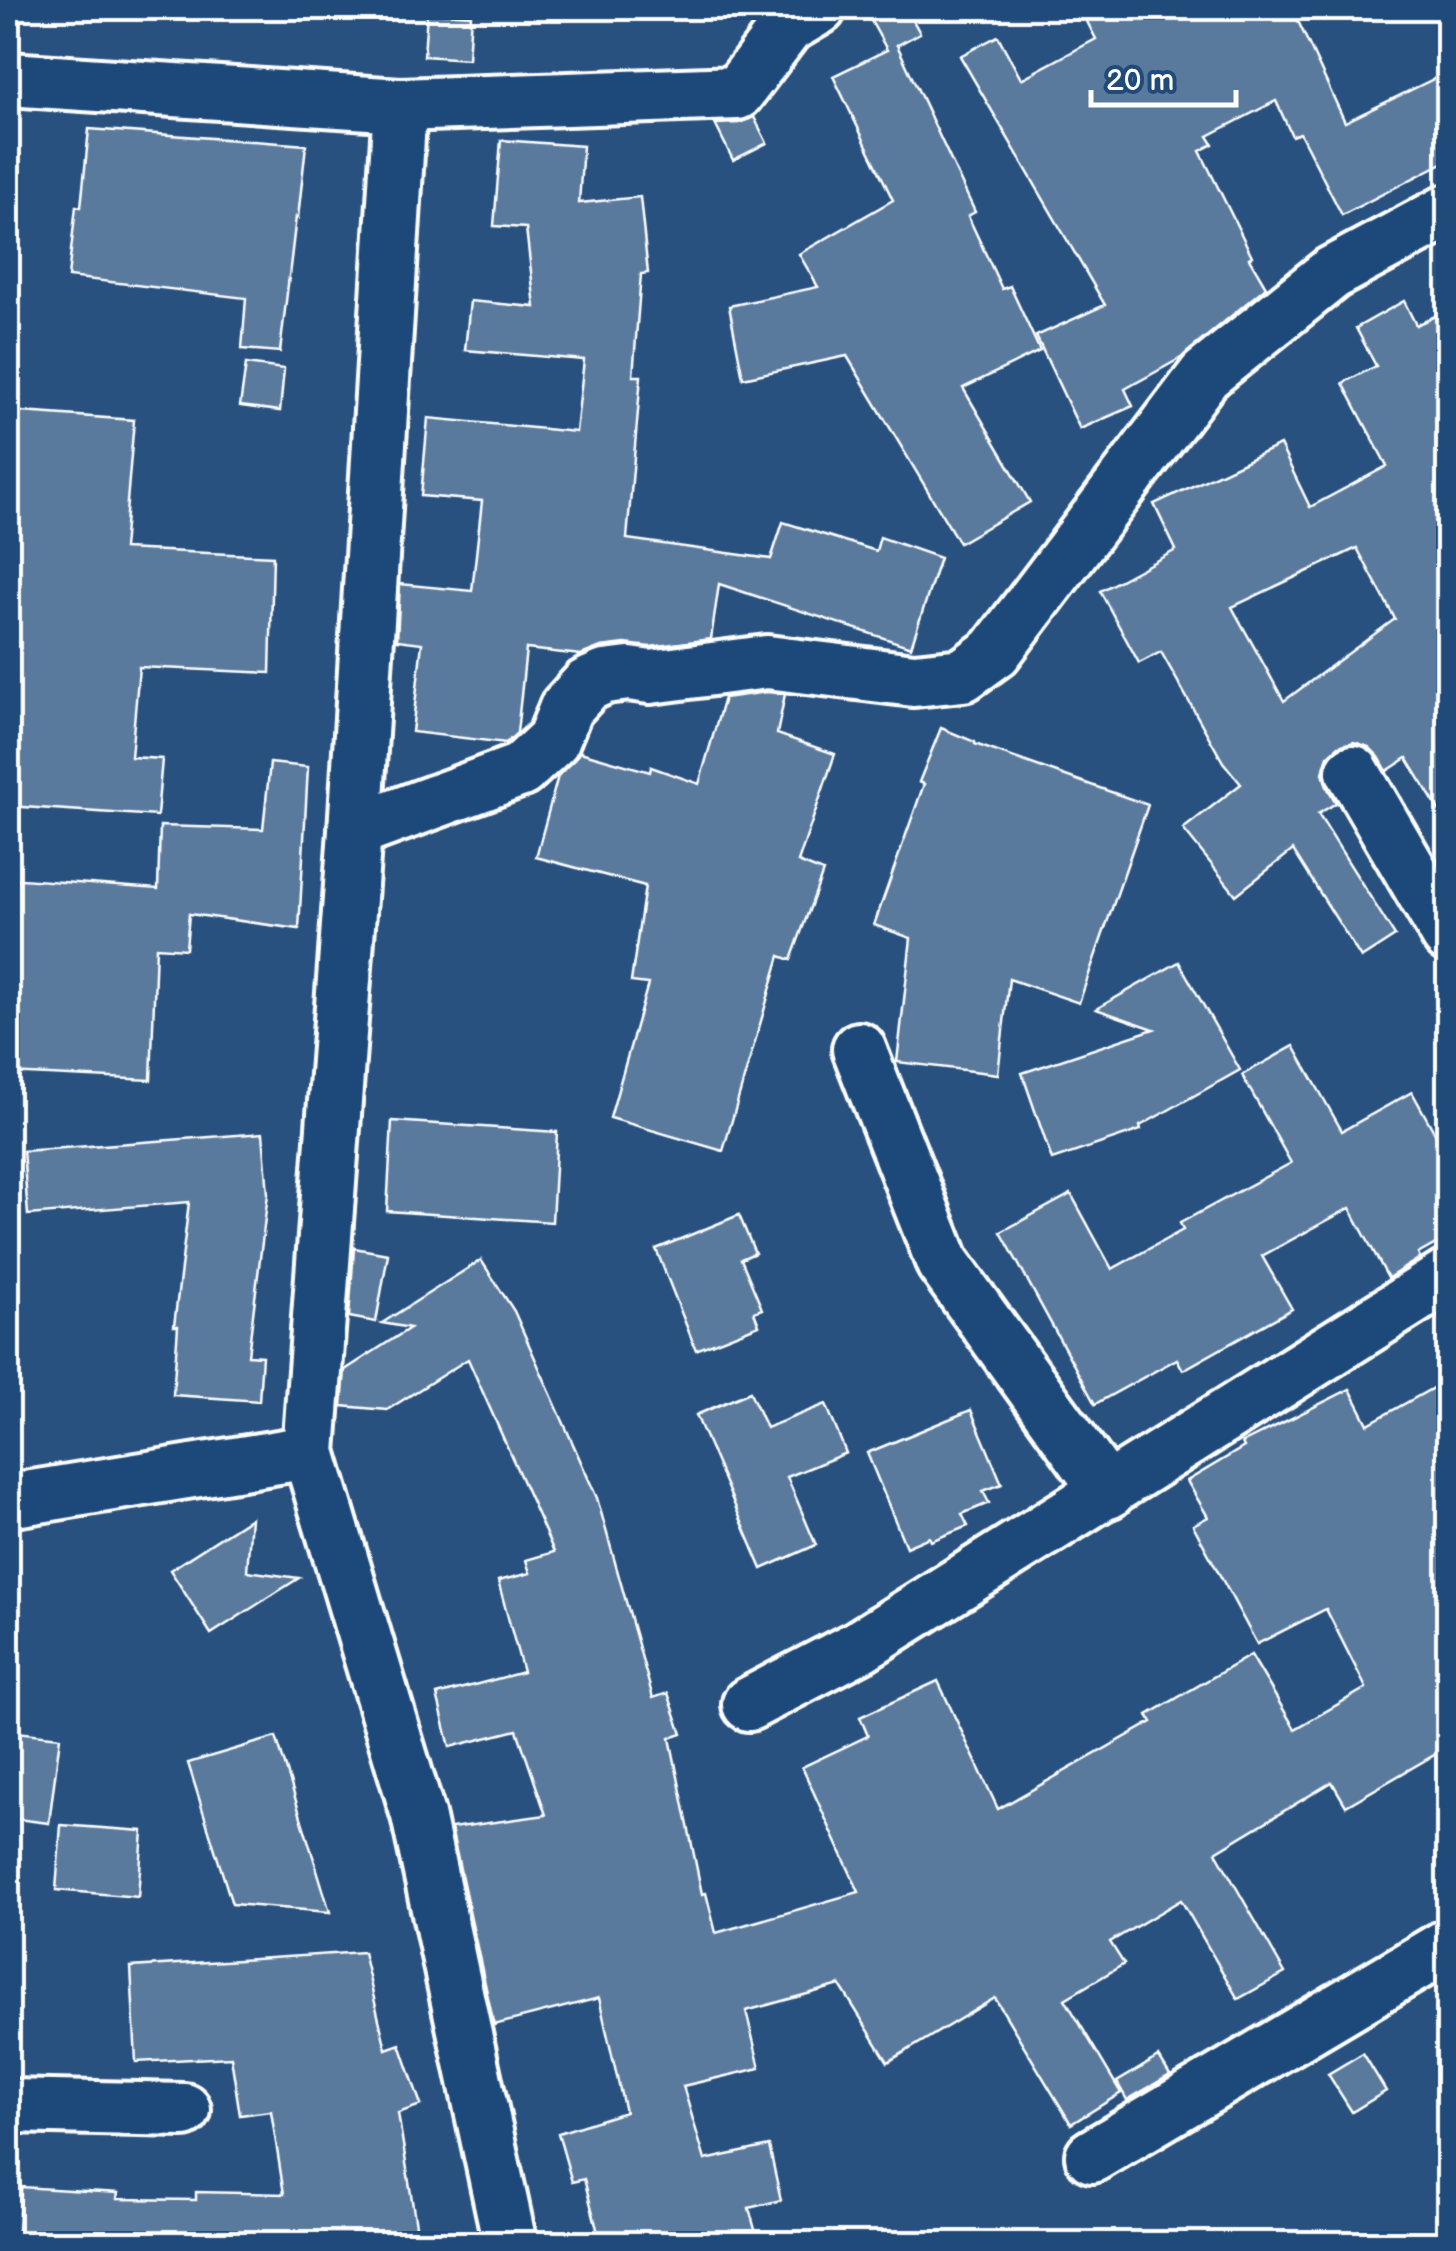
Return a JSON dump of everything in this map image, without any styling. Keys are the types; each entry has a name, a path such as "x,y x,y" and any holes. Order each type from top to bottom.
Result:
{"street":[{"path":"8,79 400,105 737,92 786,27 819,8"},
{"path":"400,105 354,831 309,1452 418,1815 510,2244"},
{"path":"354,831 522,770 553,740 566,708 588,685 605,678 629,674 650,677 767,662 914,680 963,675 995,652 1205,375 1332,274 1448,211"},
{"path":"1353,772 1448,935"},
{"path":"859,1049 942,1263 1108,1492"},
{"path":"749,1704 860,1646 1448,1276"},
{"path":"8,1501 309,1452"},
{"path":"1092,2156 1448,1945"},
{"path":"8,2106 184,2110"}],"building":[{"path":"864,8 906,8 920,33 897,45 975,212 968,216 1002,289 1010,286 1040,351 963,388 1030,502 959,543 847,356 743,378 729,306 818,287 799,254 893,200 833,76 887,50"},
{"path":"1080,8 1292,8 1345,122 1448,72 1448,160 1342,215 1300,133 1292,136 1276,101 1208,136 1213,144 1200,151 1266,287 1181,358 1125,389 1133,406 1080,429 1036,336 1105,305 960,56 998,36 1021,79 1096,39"},
{"path":"427,12 471,15 468,59 424,56"},
{"path":"754,117 767,143 733,160 715,124 739,123"},
{"path":"89,129 306,145 280,352 242,349 246,298 68,277 76,206 81,207"},
{"path":"501,140 583,146 579,203 640,197 648,273 641,274 633,376 641,376 627,539 771,559 783,522 876,551 880,537 940,558 911,647 719,584 711,639 650,647 625,644 581,655 526,649 517,733 506,743 412,732 422,643 397,640 400,584 472,591 482,501 421,496 428,418 576,432 584,360 465,350 470,301 535,307 526,228 494,226"},
{"path":"1404,301 1416,325 1448,310 1448,825 1407,758 1387,771 1369,747 1354,742 1339,746 1328,756 1323,773 1336,803 1318,814 1395,936 1361,958 1293,850 1236,895 1183,829 1241,784 1223,762 1161,652 1139,663 1100,591 1176,550 1154,504 1280,445 1310,507 1387,466 1343,383 1376,366 1356,328","holes":["1357,548 1395,619 1284,701 1232,607"]},
{"path":"246,364 284,369 280,411 240,406"},
{"path":"8,411 134,420 123,549 273,556 270,673 139,667 131,757 162,759 157,816 8,806"},
{"path":"767,692 785,694 777,734 835,754 798,862 823,872 791,960 780,956 723,1151 610,1118 648,984 631,982 645,886 536,857 558,776 580,752 650,772 651,767 699,784 724,698"},
{"path":"941,728 975,744 1148,805 1079,1003 1009,979 998,1074 897,1062 911,938 874,925 924,784 919,782"},
{"path":"270,763 308,767 299,929 189,914 186,949 156,947 151,1080 8,1073 8,878 158,889 160,826 263,829"},
{"path":"1179,962 1240,1070 1140,1126 1141,1130 1052,1160 1022,1073 1154,1029 1096,1009"},
{"path":"1294,1046 1342,1131 1412,1092 1448,1157 1448,1237 1388,1278 1350,1208 1262,1256 1292,1309 1183,1370 1177,1359 1095,1404 1001,1232 1071,1194 1112,1269 1183,1230 1180,1223 1291,1163 1242,1075"},
{"path":"392,1121 557,1132 552,1222 387,1211"},
{"path":"263,1133 268,1194 248,1355 262,1356 259,1401 173,1395 178,1326 174,1326 189,1202 28,1215 23,1151"},
{"path":"739,1215 755,1253 741,1259 762,1309 754,1312 759,1325 696,1350 656,1249"},
{"path":"354,1248 388,1254 376,1322 349,1317"},
{"path":"481,1260 514,1311 597,1498 653,1698 668,1693 682,1734 670,1738 702,1894 706,1893 716,1933 859,1892 802,1767 868,1736 860,1717 938,1681 998,1809 1152,1722 1148,1715 1251,1655 1295,1729 1366,1688 1326,1609 1257,1644 1193,1525 1208,1517 1187,1481 1244,1447 1242,1443 1350,1389 1368,1424 1433,1388 1448,1415 1448,1747 1346,1806 1332,1782 1216,1852 1285,1973 1238,1999 1181,1900 1110,1942 1124,1964 1065,1999 1121,2093 1071,2124 995,1998 888,2062 840,1985 746,2011 760,2068 683,2086 705,2160 769,2146 781,2200 749,2208 759,2244 601,2244 584,2179 572,2182 558,2133 625,2112 599,1998 494,2025 451,1828 546,1815 517,1730 450,1747 437,1695 523,1672 498,1581 530,1573 526,1560 554,1552 468,1359 387,1410 342,1406 345,1370 410,1328 382,1323"},
{"path":"750,1392 766,1428 826,1404 846,1453 787,1477 816,1545 762,1569 696,1415"},
{"path":"971,1410 1002,1484 983,1491 989,1503 962,1514 968,1526 906,1547 867,1453"},
{"path":"251,1518 247,1571 299,1578 211,1634 170,1570"},
{"path":"8,1731 60,1737 49,1823 8,1818"},
{"path":"276,1737 330,1912 232,1904 188,1763"},
{"path":"61,1825 143,1831 138,1897 56,1890"},
{"path":"363,1952 386,2049 400,2044 421,2105 398,2113 419,2244 17,2244 21,2187 118,2193 117,2199 196,2200 196,2192 284,2194 271,2111 240,2115 231,2057 136,2062 131,1967"},
{"path":"1363,2053 1386,2091 1352,2112 1328,2074"},
{"path":"1159,2057 1170,2075 1127,2100 1117,2082"}]}
